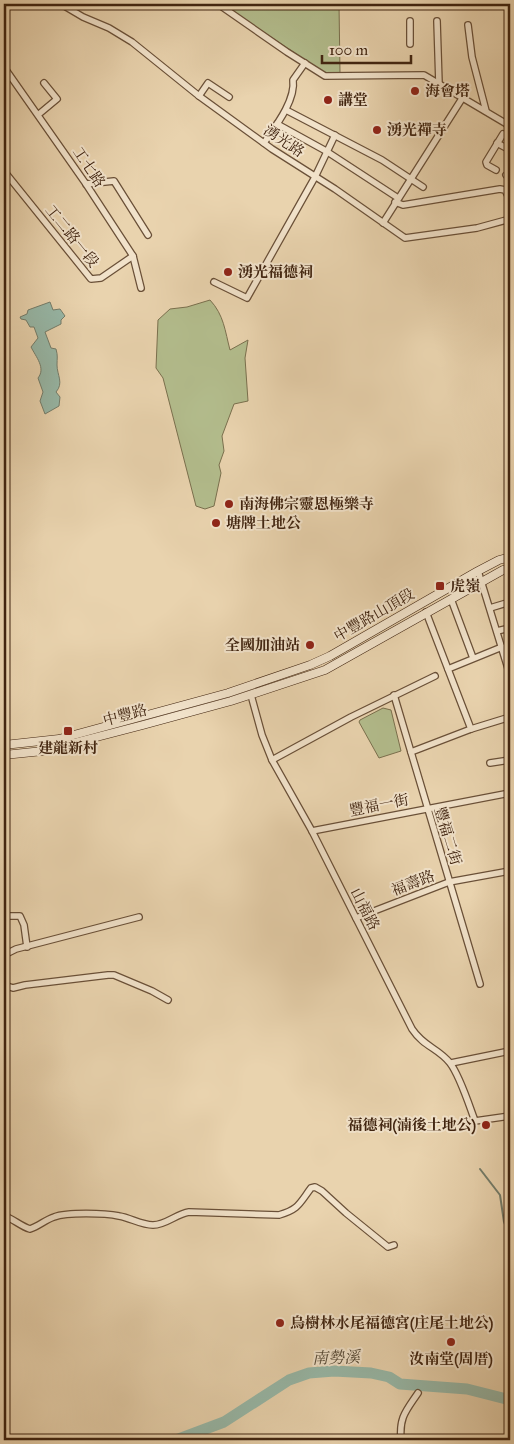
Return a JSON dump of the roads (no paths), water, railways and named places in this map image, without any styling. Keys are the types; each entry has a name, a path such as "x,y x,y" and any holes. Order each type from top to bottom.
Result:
{"main road":[{"name":"中豐路山頂段","path":"246,686 310,665 330,656 478,570 510,557"},
{"name":"中豐路山頂段","path":"251,694 325,670 426,612 503,570 510,569"},
{"name":"中豐路","path":"4,745 59,739 228,693 246,686"},
{"name":"中豐路","path":"4,754 52,749 251,694"},
{"path":"21,744 22,752"}],"street":[{"name":"湧光路","path":"61,4 132,42 199,96 264,143 405,238 477,228 510,220"},
{"path":"218,4 325,76 424,75 510,126"},
{"path":"410,21 410,44"},
{"path":"437,21 439,84"},
{"path":"468,25 472,57 486,111"},
{"path":"264,143 286,110 294,87 293,80 305,63"},
{"name":"工七路","path":"4,67 86,184 133,256 140,288"},
{"path":"38,114 56,99 44,83"},
{"path":"199,96 208,83 229,97"},
{"path":"383,223 463,97"},
{"path":"286,110 382,160 422,187"},
{"path":"276,124 326,151 370,179 402,205 500,189 505,190 510,200"},
{"path":"496,170 487,165 486,162 503,134"},
{"path":"214,282 247,298 315,176 335,135"},
{"path":"497,143 510,150"},
{"name":"工二路一段","path":"5,174 91,279 100,278 133,256"},
{"path":"86,184 114,181 148,236"},
{"path":"478,570 510,675"},
{"path":"451,599 473,658"},
{"path":"490,608 510,602"},
{"path":"426,612 471,730"},
{"path":"497,631 510,628"},
{"path":"448,669 502,646"},
{"path":"272,760 394,695 435,676"},
{"name":"山福路","path":"251,694 262,735 272,760 312,831 412,1029 422,1042 451,1063 475,1121 510,1116"},
{"name":"豐福二街","path":"394,695 480,984"},
{"path":"411,752 510,717"},
{"path":"490,763 510,760"},
{"name":"豐福一街","path":"312,831 510,793"},
{"name":"福壽路","path":"356,918 449,882 510,870"},
{"path":"4,916 20,916 24,925 27,947"},
{"path":"4,955 16,949 139,917"},
{"path":"4,985 13,988 108,974 152,991 168,1000"},
{"path":"451,1063 510,1051"},
{"path":"4,1216 30,1229 56,1216 64,1215 103,1214 121,1216 140,1223 154,1225 188,1212 279,1215 297,1208 311,1188 315,1187 388,1247 394,1244"},
{"path":"401,1440 400,1427 405,1413 418,1393"}],"waterway":[{"path":"480,1169 500,1195 504,1222 510,1237"},
{"name":"南勢溪","path":"176,1440 224,1422 289,1380 309,1373 334,1371 371,1373 389,1377 400,1384 467,1389 510,1400"}],"place":[{"name":"海會塔","path":"415,91"},
{"name":"講堂","path":"328,100"},
{"name":"湧光禪寺","path":"377,130"},
{"name":"湧光福德祠","path":"228,272"},
{"name":"南海佛宗靈恩極樂寺","path":"229,504"},
{"name":"塘牌土地公","path":"216,523"},
{"name":"虎嶺","path":"440,586"},
{"name":"全國加油站","path":"310,645"},
{"name":"建龍新村","path":"68,731"},
{"name":"福德祠(湳後土地公)","path":"486,1125"},
{"name":"烏樹林水尾福德宮(庄尾土地公)","path":"280,1323"},
{"name":"汝南堂(周厝)","path":"451,1342"}]}
